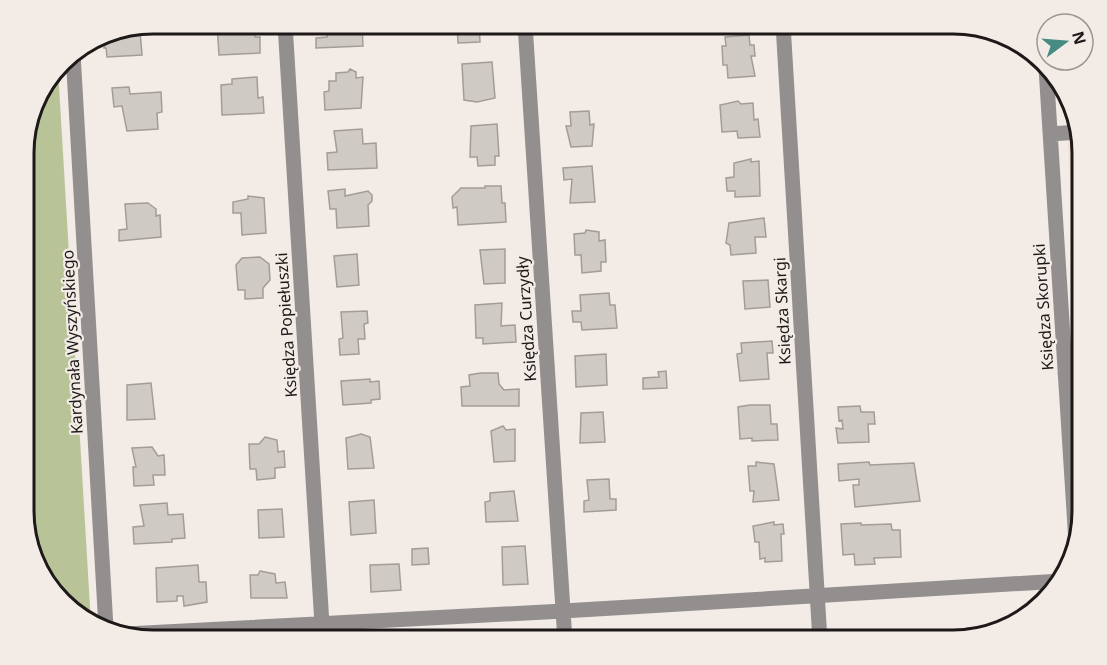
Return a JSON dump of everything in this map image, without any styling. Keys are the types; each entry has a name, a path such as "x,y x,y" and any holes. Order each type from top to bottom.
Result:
{"street":[{"name":"Księdza Popiełuszki","path":"286,34 321,630"},
{"name":"Księdza Curzydły","path":"526,34 564,630"},
{"name":"Księdza Skargi","path":"784,34 819,630"},
{"name":"Kardynała Wyszyńskiego","path":"74,65 106,620"},
{"name":"Księdza Skorupki","path":"1048,81 1072,481"},
{"path":"1051,134 1070,133"},
{"path":"1065,373 1072,373"},
{"path":"191,630 816,597 1050,582"}],"shaded area":[{"path":"1066,117 1072,146 1072,209"}],"green space":[{"path":"59,81 90,612 64,590 47,564 37,535 34,511 34,154 41,115"}],"building":[{"path":"218,34 255,34 255,37 260,37 260,53 219,55"},
{"path":"327,34 362,34 363,46 316,48 316,38 327,37"},
{"path":"458,34 480,34 480,42 458,43"},
{"path":"749,35 750,45 754,45 755,56 751,56 755,76 728,78 727,65 723,65 722,46 726,46 725,37"},
{"path":"140,36 142,55 107,57 106,48 104,46 115,41"},
{"path":"492,62 495,98 477,102 464,100 462,64"},
{"path":"350,69 356,72 356,78 363,77 361,108 325,110 324,92 329,91 329,81 336,81 336,73 348,72"},
{"path":"257,77 258,98 263,97 264,113 222,115 221,85 232,84 232,79"},
{"path":"129,87 130,94 161,92 162,112 157,113 158,129 127,131 122,106 114,107 112,88"},
{"path":"738,101 741,104 753,103 754,120 758,119 760,137 738,138 737,131 722,132 720,105"},
{"path":"589,111 590,125 594,124 592,146 571,147 566,126 571,126 570,112"},
{"path":"497,124 499,156 495,156 495,165 478,166 477,157 470,157 471,126"},
{"path":"362,129 363,144 376,143 377,168 328,170 327,153 337,152 334,131"},
{"path":"751,159 751,162 759,161 760,196 735,197 735,191 727,191 726,178 734,177 734,163"},
{"path":"592,166 595,202 570,203 572,179 564,180 563,168"},
{"path":"485,186 501,186 506,222 458,225 457,207 453,208 452,197 461,188 485,188"},
{"path":"345,189 345,196 368,191 372,195 372,201 368,205 369,226 337,228 336,209 330,209 328,191"},
{"path":"248,196 264,198 266,233 242,235 241,213 233,213 233,202 248,199"},
{"path":"148,203 156,209 156,216 160,215 161,237 119,241 119,230 127,229 125,204"},
{"path":"764,218 766,237 755,237 756,253 731,255 730,245 726,243 729,223"},
{"path":"586,230 599,232 599,241 605,240 606,262 601,262 601,271 582,273 581,255 575,255 574,234 585,233"},
{"path":"505,249 505,283 484,284 480,250"},
{"path":"357,254 359,285 337,287 334,256"},
{"path":"260,257 269,264 270,280 263,288 263,298 245,299 245,290 238,290 236,265 242,258"},
{"path":"768,280 770,307 745,309 743,281"},
{"path":"609,293 610,305 615,305 617,328 582,330 581,322 573,322 572,311 581,311 580,295"},
{"path":"502,303 501,326 515,325 516,342 483,344 483,338 476,338 475,305"},
{"path":"367,311 368,323 364,324 365,339 358,339 359,354 340,355 339,339 343,338 341,312"},
{"path":"772,341 773,353 767,353 769,379 740,381 737,354 742,353 741,343"},
{"path":"606,354 607,385 576,387 575,356"},
{"path":"666,371 667,388 643,389 643,378 659,377 658,372"},
{"path":"498,373 499,384 504,390 519,389 519,406 462,406 461,387 470,386 469,375"},
{"path":"370,379 370,382 379,381 380,399 371,400 371,403 343,405 341,381"},
{"path":"151,383 155,419 127,420 127,385"},
{"path":"770,405 771,424 777,424 778,440 740,439 738,407"},
{"path":"860,406 861,412 874,412 875,424 868,424 869,442 838,443 836,428 843,429 842,420 839,421 838,407"},
{"path":"603,412 605,442 580,443 581,413"},
{"path":"503,426 506,430 515,429 515,461 494,462 491,431"},
{"path":"361,434 370,437 374,468 348,469 346,438"},
{"path":"265,437 277,440 278,452 284,451 285,467 275,468 275,478 257,480 256,469 250,469 249,444 259,444"},
{"path":"152,447 158,456 164,455 165,475 153,475 154,485 134,486 133,467 136,467 132,448"},
{"path":"756,462 774,464 779,500 753,502 754,491 750,491 748,466 756,466"},
{"path":"869,462 870,465 914,463 920,501 855,507 853,485 859,485 859,479 839,481 838,464"},
{"path":"609,479 610,499 616,499 616,510 584,512 584,501 589,500 587,480"},
{"path":"514,491 518,521 486,522 485,502 490,501 490,493"},
{"path":"374,500 376,533 351,535 349,502"},
{"path":"167,503 168,515 183,514 185,538 172,539 172,542 134,544 133,527 144,526 140,505"},
{"path":"282,509 284,537 259,538 258,510"},
{"path":"774,522 774,525 783,524 782,561 765,562 765,558 760,559 759,542 755,542 753,526"},
{"path":"861,523 861,525 891,524 892,530 900,530 901,557 874,558 875,564 855,565 854,554 843,555 841,524"},
{"path":"525,546 528,584 503,585 502,547"},
{"path":"428,548 429,564 412,565 412,549"},
{"path":"399,564 401,590 371,592 370,565"},
{"path":"198,565 199,582 206,582 207,602 184,606 183,596 177,596 177,601 157,602 156,568"},
{"path":"260,571 275,574 276,583 285,582 287,598 251,598 250,575 258,575"}]}
